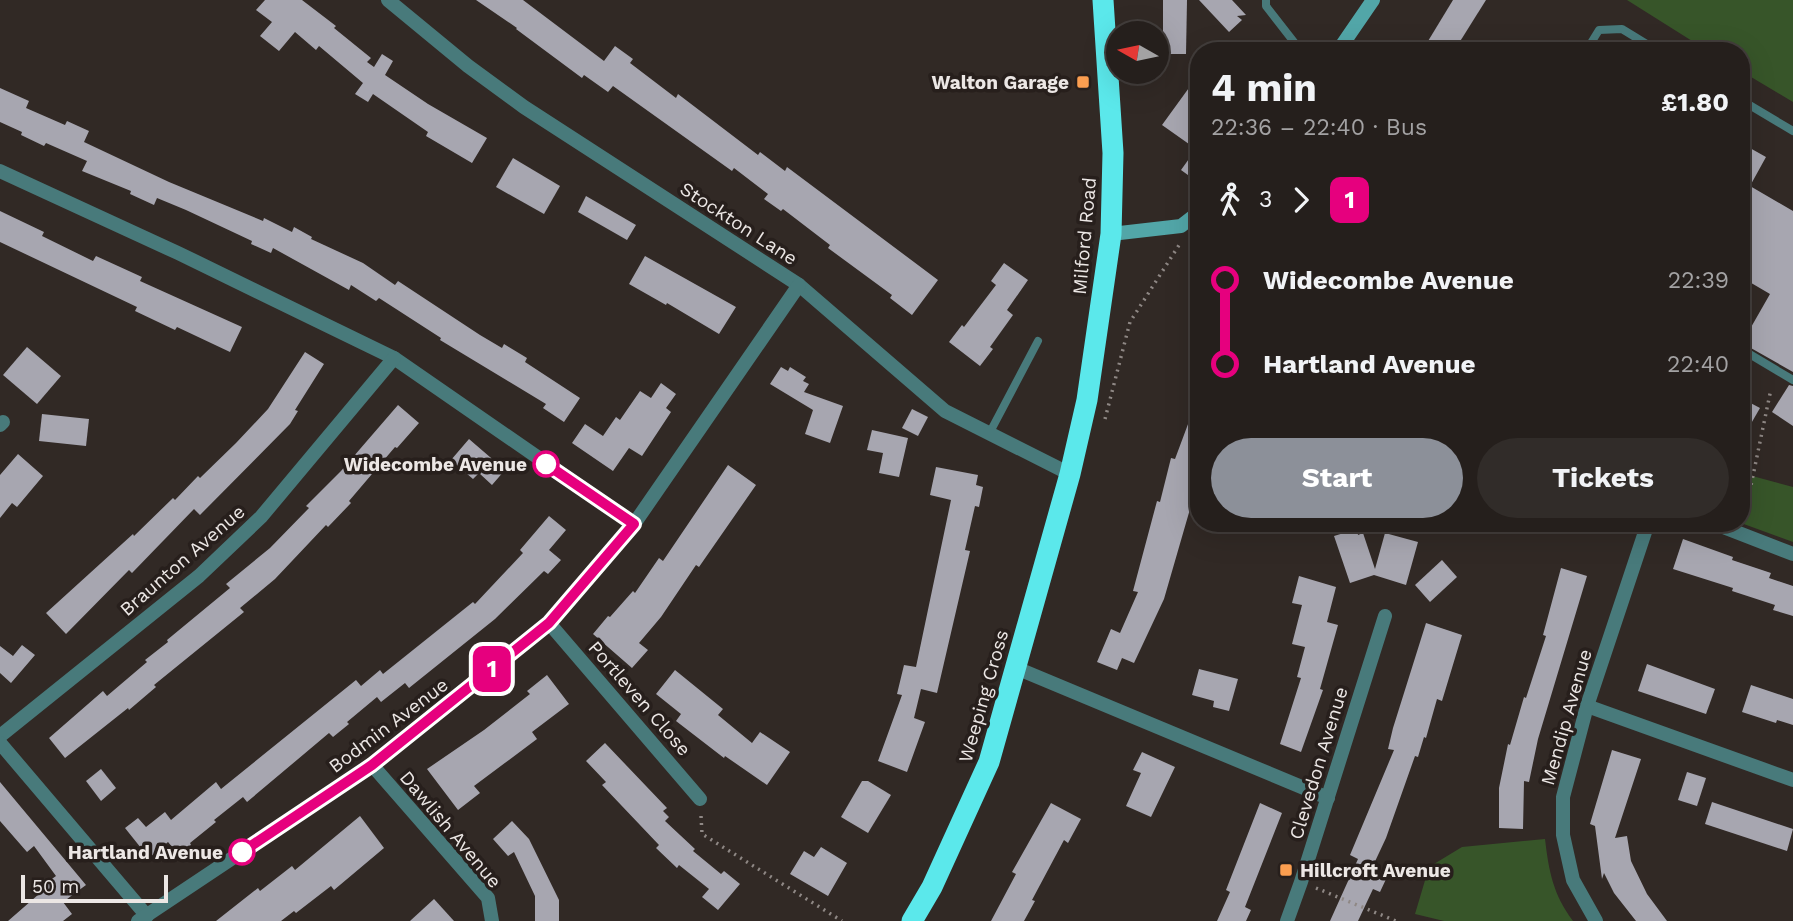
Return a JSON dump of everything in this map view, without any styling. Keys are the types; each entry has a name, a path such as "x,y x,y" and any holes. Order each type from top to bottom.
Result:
{"highway":[{"name":"Milford Road","path":"1070,474 1089,385 1111,234 1113,153 1103,0"},
{"name":"Weeping Cross","path":"912,921 932,887 989,762 1070,474"}],"street":[{"name":"Stockton Lane","path":"388,0 468,66 524,107 799,285 944,411 1070,474"},
{"path":"1344,42 1373,0"},
{"path":"0,171 178,253 394,358 634,524"},
{"path":"1111,234 1181,226 1190,219"},
{"name":"Bodmin Avenue","path":"143,918 372,765 549,623 634,524 799,285"},
{"name":"Braunton Avenue","path":"0,736 199,576 261,517 394,358"},
{"name":"Mendip Avenue","path":"1596,921 1573,880 1563,835 1563,797 1587,706 1644,532"},
{"path":"1734,532 1793,554"},
{"name":"Clevedon Avenue","path":"1287,921 1385,616"},
{"name":"Portleven Close","path":"549,623 700,799"},
{"path":"1016,668 1328,798"},
{"path":"1587,706 1793,780"},
{"path":"0,744 143,918"},
{"name":"Dawlish Avenue","path":"372,765 488,898 492,921"}],"lane":[{"path":"1266,0 1266,6 1294,42"},
{"path":"1592,42 1599,30 1622,29 1643,42"},
{"path":"1750,105 1793,131"},
{"path":"989,434 1038,341"},
{"path":"1750,354 1793,380"}],"path":[{"path":"1103,428 1130,323 1168,258 1184,238"},
{"path":"1750,491 1771,389"},
{"path":"700,799 702,834 842,921"},
{"path":"1301,882 1396,921"}],"green space":[{"path":"1627,0 1793,0 1793,102 1750,76 1750,42 1694,42"},
{"path":"1750,475 1793,487 1793,542 1750,526"},
{"path":"1545,839 1553,882 1573,921 1444,921 1415,914 1429,867 1462,847"}],"building":[{"path":"265,0 302,0 371,58 367,62 374,67 382,54 393,61 385,75 487,138 472,163 426,136 428,132 373,94 368,102 355,94 363,83 319,46 316,50 295,32 279,51 260,36 272,22 256,10"},
{"path":"476,0 523,0 604,61 615,46 633,59 630,63 676,98 678,94 758,155 760,152 785,171 787,167 938,280 912,315 890,298 892,295 828,248 830,245 783,209 781,211 764,199 768,194 734,168 732,171 613,86 608,92 584,75 582,78"},
{"path":"1163,0 1187,0 1186,54 1169,54 1169,21 1163,21"},
{"path":"1199,0 1232,0 1246,15 1237,16 1242,20 1229,32"},
{"path":"1453,0 1486,0 1460,42 1427,42"},
{"path":"1190,86 1190,145 1162,125"},
{"path":"0,88 29,101 26,108 65,125 67,121 89,131 84,142 169,182 263,221 264,218 292,232 294,227 312,237 311,239 363,263 395,285 398,281 480,335 502,348 504,344 527,358 525,362 580,398 564,422 543,408 546,404 440,340 441,338 379,298 376,301 351,285 349,290 273,248 271,253 251,244 252,241 186,210 157,198 154,205 130,194 131,191 82,171 87,161 46,143 44,146 0,122"},
{"path":"1750,148 1766,157 1750,186"},
{"path":"1190,157 1190,176 1181,170"},
{"path":"513,158 560,186 544,214 496,187"},
{"path":"1750,186 1793,211 1793,372 1750,348 1750,329 1770,294 1750,282"},
{"path":"586,196 636,225 627,240 578,212"},
{"path":"0,211 44,232 42,236 93,261 96,256 142,277 140,281 242,327 230,352 135,311 137,307 0,242"},
{"path":"645,256 736,307 719,334 629,284"},
{"path":"1004,263 1028,280 1007,310 1013,315 980,366 949,342 996,285 991,281"},
{"path":"27,347 61,376 37,404 3,375"},
{"path":"305,352 324,364 295,410 298,411 290,424 200,515 194,509 132,573 129,570 66,634 46,613 236,443 268,409"},
{"path":"781,367 788,371 790,367 806,377 803,381 809,384 804,392 843,406 830,443 805,434 813,410 770,384"},
{"path":"661,383 676,394 666,408 671,412 642,456 629,448 613,471 572,443 585,424 603,436 616,417 620,420 640,391 651,398"},
{"path":"1789,385 1793,386 1793,426 1772,412"},
{"path":"1750,403 1760,408 1750,425"},
{"path":"398,405 419,423 349,501 351,503 328,527 326,525 275,579 240,608 244,612 154,685 156,687 129,710 128,708 65,758 49,738 103,691 107,696 147,662 145,660 168,642 167,640 230,588 226,584 270,548 309,508 306,506 341,471"},
{"path":"912,409 928,417 918,436 902,428"},
{"path":"42,414 89,419 86,446 39,441"},
{"path":"1190,419 1190,509 1164,599 1134,663 1122,658 1117,670 1097,662 1111,629 1120,633 1138,592 1133,591 1157,501 1160,502 1171,458 1175,459"},
{"path":"872,430 908,438 899,477 879,473 883,453 867,450"},
{"path":"469,439 505,470 492,485 479,473 473,479 451,460"},
{"path":"18,454 43,476 17,507 12,503 0,518 0,475"},
{"path":"728,465 756,485 699,567 696,565 661,617 639,643 648,650 632,668 593,634 633,591 635,593 659,558 663,561"},
{"path":"936,467 978,475 976,485 983,487 979,507 975,506 965,550 970,551 937,693 921,689 914,718 925,722 907,772 878,761 902,695 897,694 904,665 916,667 951,500 930,495"},
{"path":"549,516 566,530 549,550 561,560 548,574 544,571 495,619 409,688 405,683 381,702 377,697 333,737 329,733 247,802 243,797 214,820 216,822 179,855 168,842 149,858 125,828 138,818 146,827 165,812 171,820 216,782 221,789 356,680 361,686 380,670 383,674 473,602 475,604 523,553 520,550"},
{"path":"1347,532 1358,532 1358,535 1363,533 1375,569 1385,533 1418,542 1406,585 1374,575 1350,583 1334,536"},
{"path":"1683,539 1771,573 1769,578 1793,586 1793,616 1773,610 1775,605 1732,591 1733,588 1673,569"},
{"path":"1442,560 1457,577 1430,602 1415,585"},
{"path":"1561,568 1587,576 1538,739 1529,782 1524,781 1523,829 1499,828 1499,788 1508,744 1510,745 1546,636 1543,635"},
{"path":"1299,576 1336,587 1327,622 1338,625 1320,689 1323,690 1301,752 1280,744 1301,678 1297,677 1305,647 1292,644 1302,605 1292,603"},
{"path":"1426,623 1462,635 1442,701 1437,699 1426,738 1424,737 1418,757 1415,756 1386,838 1371,870 1387,877 1380,892 1373,889 1358,921 1330,921 1358,859 1350,855 1394,750 1388,749 1393,728"},
{"path":"22,645 35,655 11,683 0,673 0,646 13,656"},
{"path":"1647,664 1715,689 1706,714 1638,691"},
{"path":"1199,669 1238,679 1229,711 1213,707 1214,701 1192,695"},
{"path":"675,670 723,709 718,715 752,743 760,732 790,752 767,785 725,756 724,758 676,721 681,714 656,694"},
{"path":"547,675 569,704 532,732 537,739 474,786 480,793 458,810 427,769 530,694 527,691"},
{"path":"1751,685 1793,699 1793,725 1777,720 1776,723 1742,712"},
{"path":"605,743 667,808 663,811 669,817 665,821 695,849 693,851 721,874 724,871 740,884 718,910 702,897 709,889 679,865 677,868 656,848 659,845 602,785 606,782 586,761"},
{"path":"1612,750 1641,759 1615,838 1627,836 1631,861 1647,894 1667,921 1636,921 1614,893 1604,873 1602,879 1595,826 1590,824"},
{"path":"1142,752 1175,767 1151,817 1126,806 1141,773 1133,770"},
{"path":"101,769 116,788 101,801 86,781"},
{"path":"1687,772 1706,778 1697,806 1678,800"},
{"path":"862,781 868,781 891,795 868,833 841,817"},
{"path":"0,782 86,885 63,902 72,914 63,921 8,921 39,894 36,890 56,876 34,846 27,852 0,821"},
{"path":"1712,802 1793,829 1787,851 1705,824"},
{"path":"1051,803 1081,819 1068,843 1064,840 1032,900 1035,901 1024,921 991,921 1016,874 1012,872"},
{"path":"1260,803 1282,813 1245,907 1251,910 1246,921 1217,921 1230,892 1226,890"},
{"path":"360,816 384,848 334,890 331,886 281,921 216,921 258,888 260,891 292,866 295,870"},
{"path":"512,821 529,839 559,900 559,921 535,921 535,896 514,852 508,856 493,839"},
{"path":"821,847 847,863 828,896 790,874 804,851 814,857"},
{"path":"434,899 454,921 410,921"}],"bus line":[{"name":"1","path":"242,852 372,765 549,623 634,524 546,464"}],"place":[{"name":"Walton Garage","path":"1083,82"},
{"name":"Widecombe Avenue","path":"546,464"},
{"name":"Hartland Avenue","path":"242,852"},
{"name":"Hillcroft Avenue","path":"1286,870"}]}
